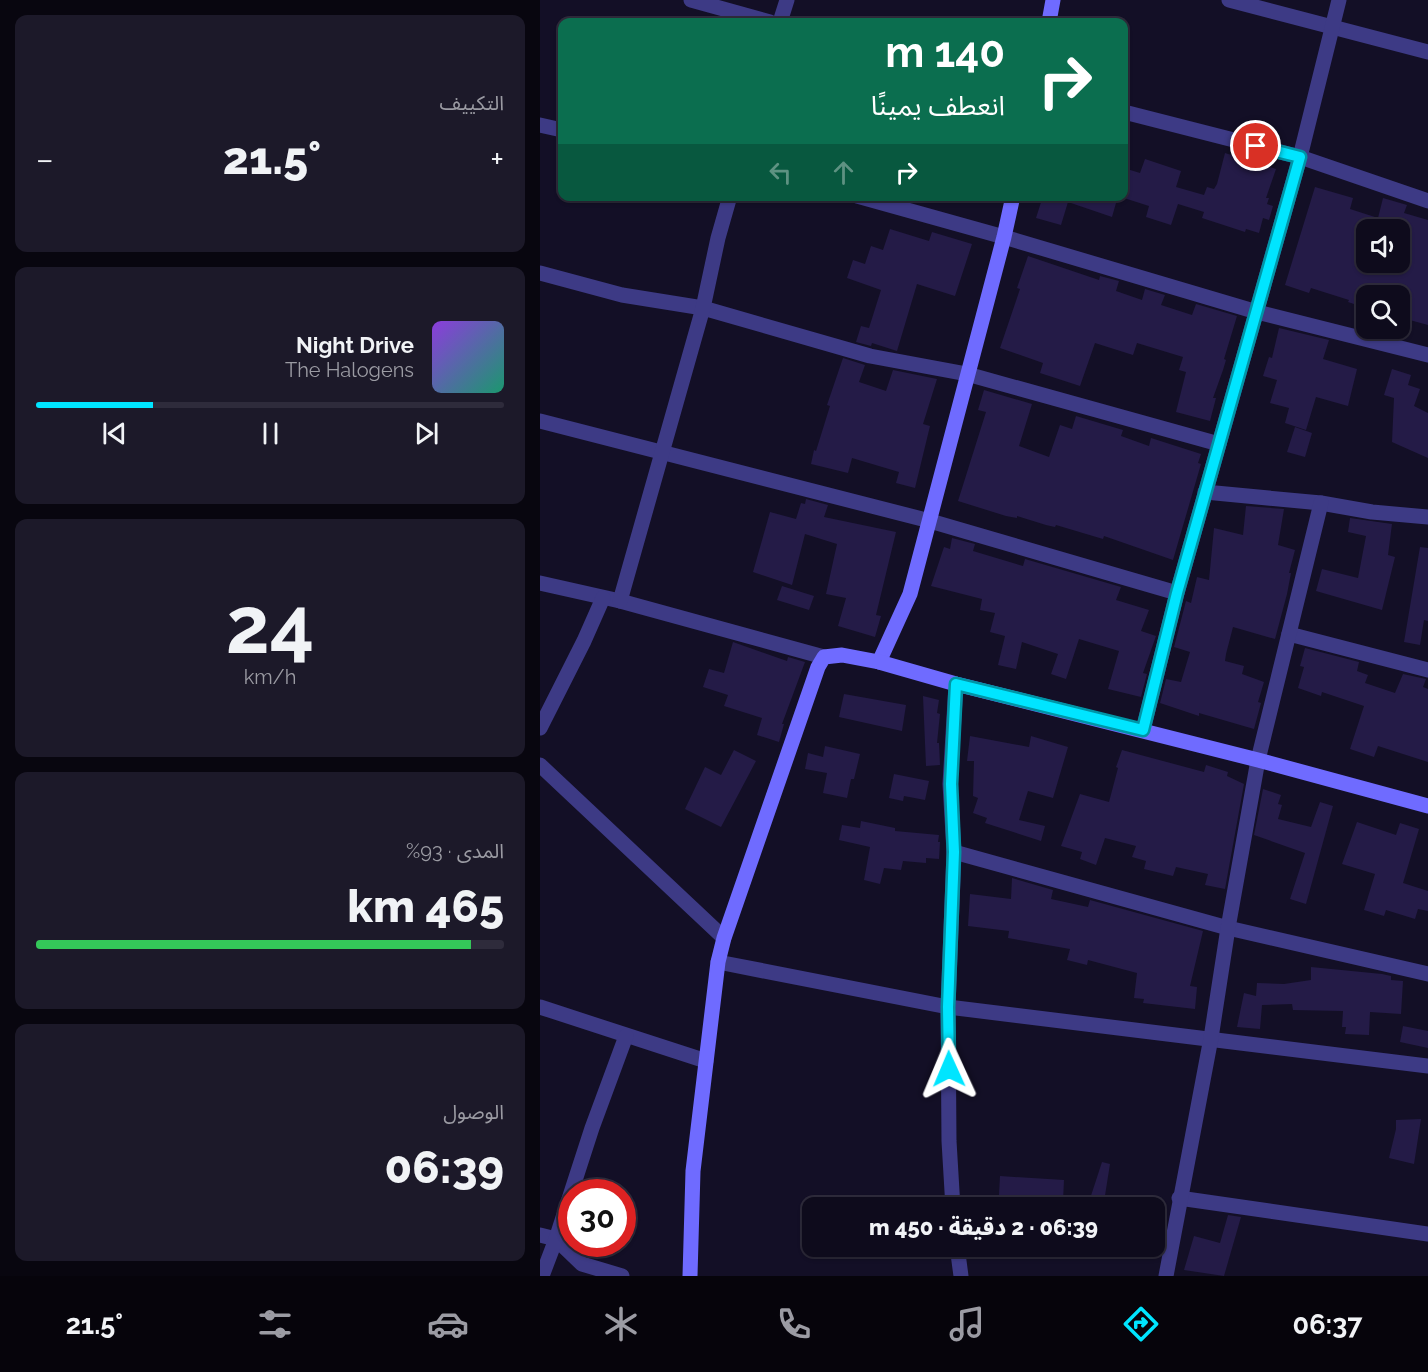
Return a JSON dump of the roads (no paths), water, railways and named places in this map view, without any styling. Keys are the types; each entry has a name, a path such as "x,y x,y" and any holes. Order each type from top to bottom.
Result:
{"street":[{"path":"691,0 756,18"},
{"path":"781,18 787,0"},
{"path":"1050,18 1053,0"},
{"path":"1229,0 1428,52"},
{"path":"1143,730 1177,593 1300,157 1339,0"},
{"path":"1128,113 1300,157 1428,201"},
{"path":"540,125 558,129"},
{"path":"620,601 703,308 729,201"},
{"path":"875,201 1257,312 1428,355"},
{"path":"879,662 910,594 1012,201"},
{"path":"540,273 622,295 703,308 870,356 967,374 1219,444"},
{"path":"540,421 930,521 1177,593"},
{"path":"1205,492 1321,503 1372,512 1428,518"},
{"path":"1166,1276 1211,1038 1258,760 1321,503"},
{"path":"540,583 620,601 824,657 842,655 879,662 956,684 1258,760 1428,807"},
{"path":"540,728 603,598"},
{"path":"1289,634 1428,670"},
{"path":"690,1276 693,1171 718,962 724,938 818,667 824,657"},
{"path":"952,1197 949,1141 948,1007 954,852 951,784 956,684"},
{"path":"540,765 724,938"},
{"path":"954,852 1228,928 1428,974"},
{"path":"718,962 948,1007 1428,1066"},
{"path":"540,1007 706,1061"},
{"path":"542,1276 588,1139 626,1036"},
{"path":"1179,1198 1428,1234"},
{"path":"540,1235 556,1239 582,1264 622,1276"},
{"path":"958,1257 961,1276"}]}
